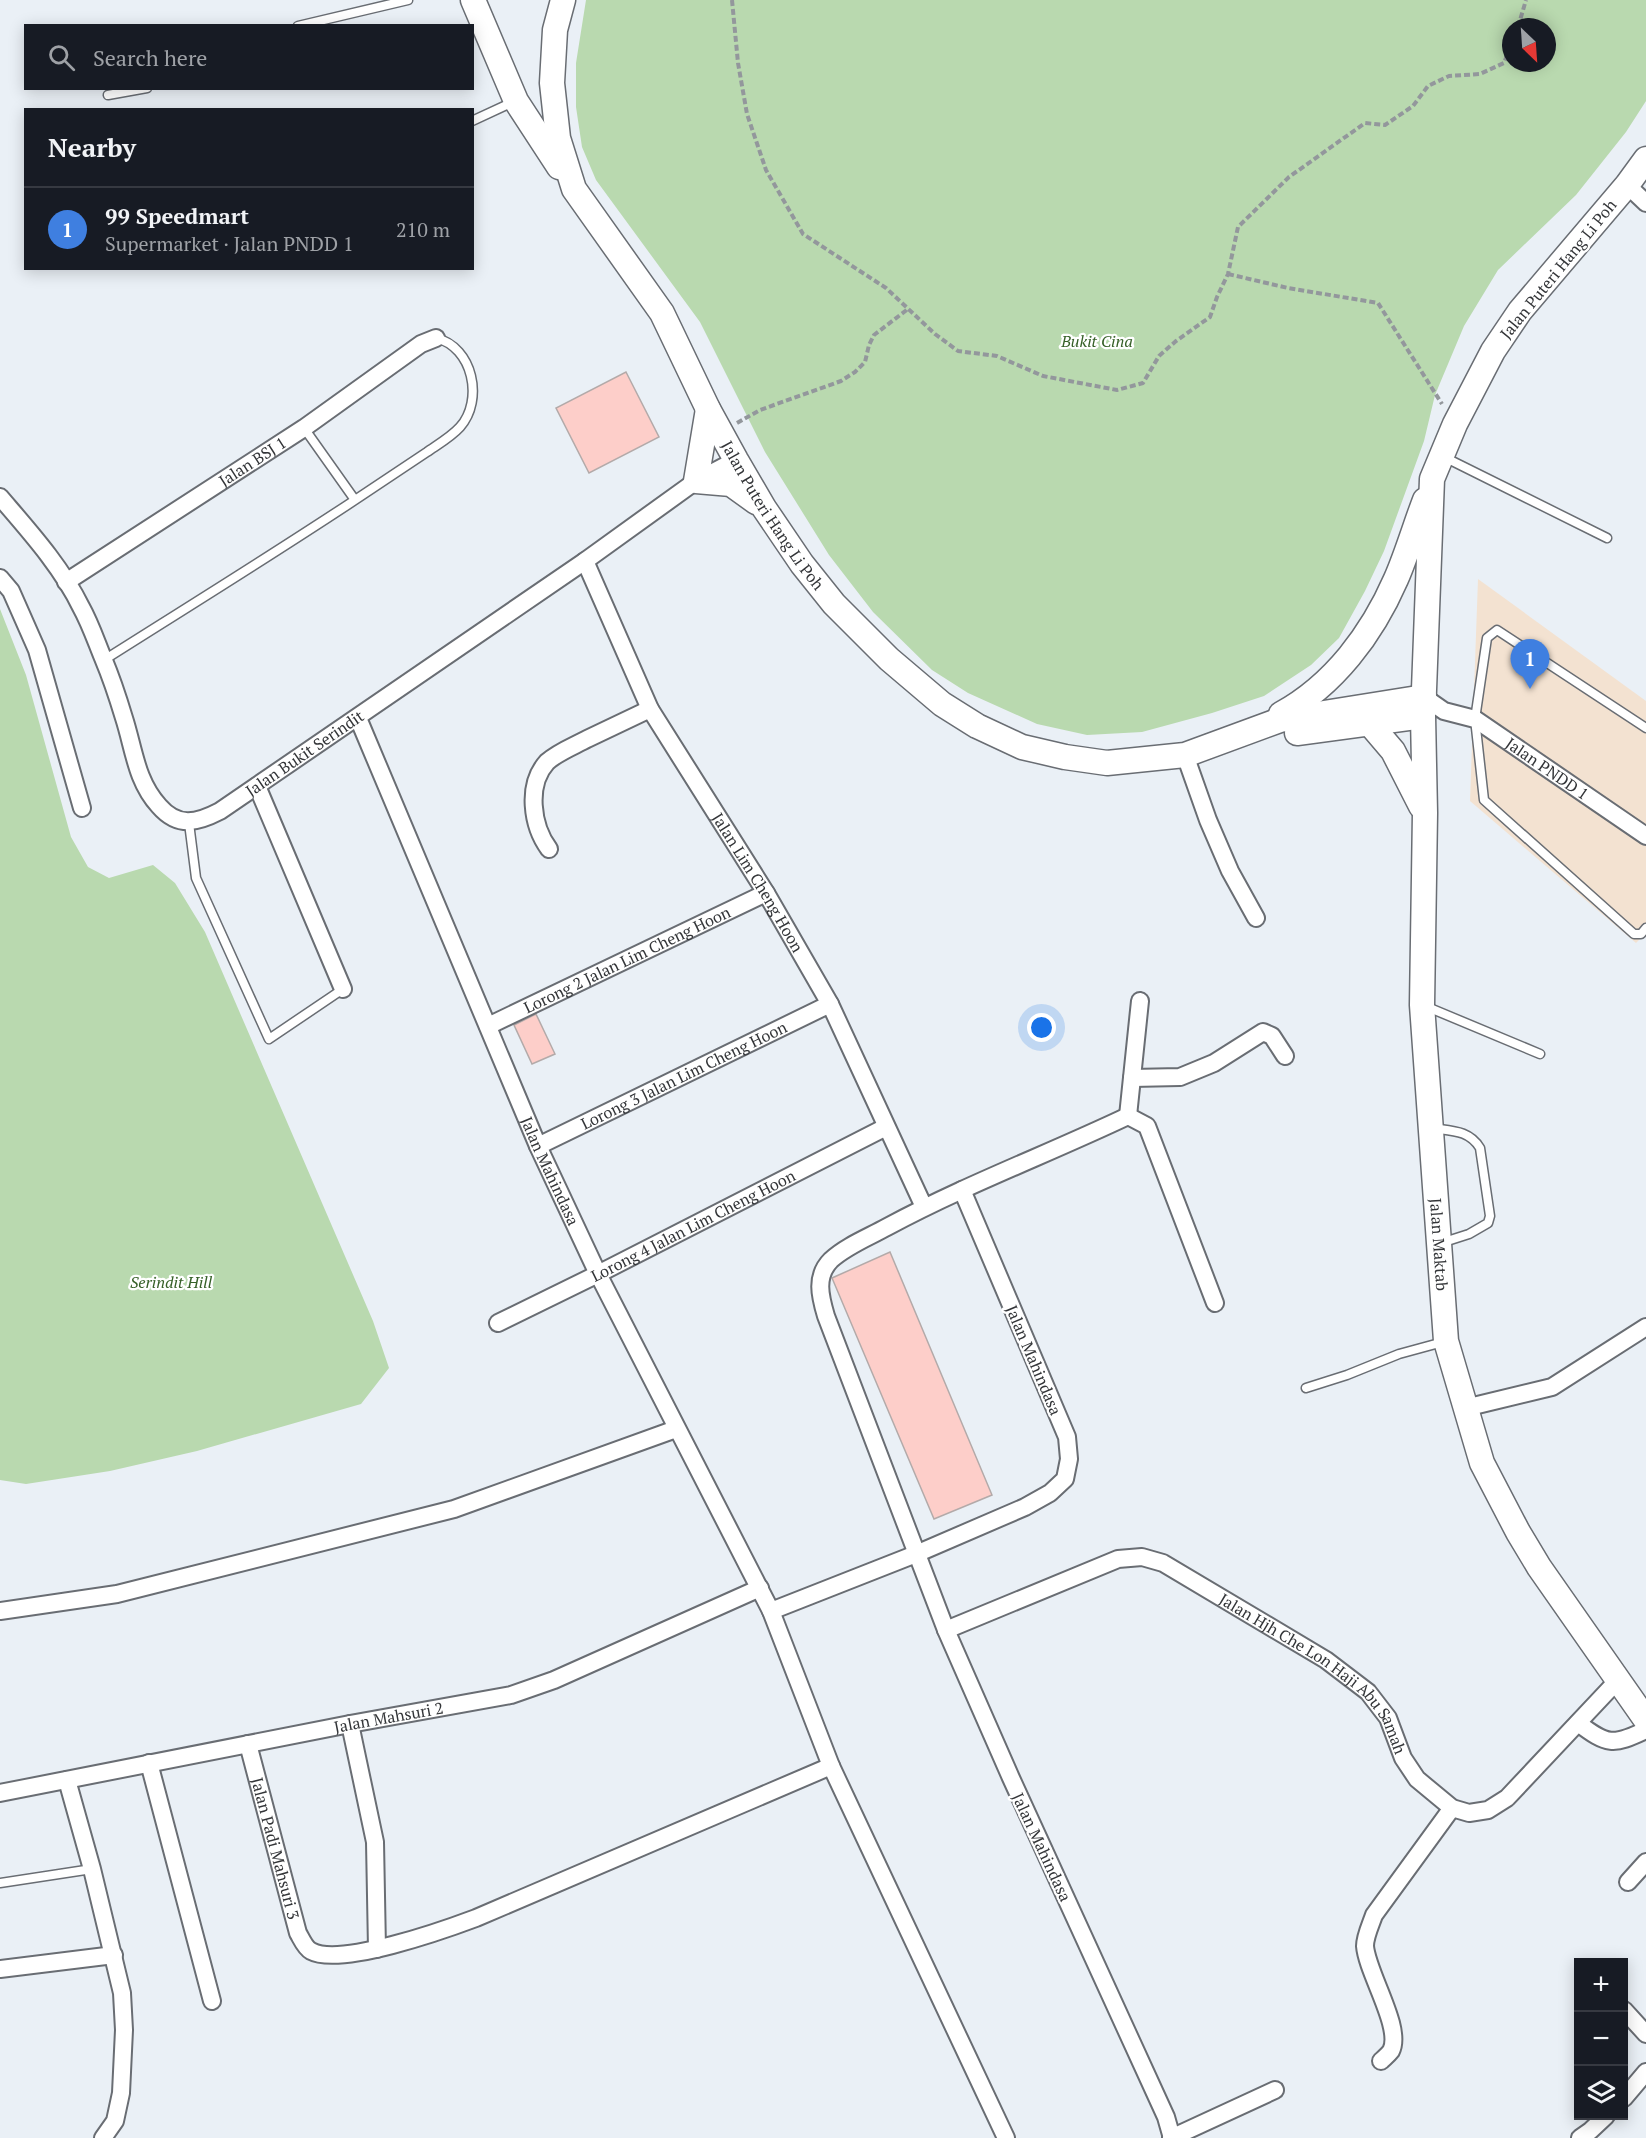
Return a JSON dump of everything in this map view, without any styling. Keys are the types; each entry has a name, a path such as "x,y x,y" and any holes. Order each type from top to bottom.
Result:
{"main road":[{"path":"473,0 516,101 574,189"},
{"name":"Jalan Puteri Hang Li Poh","path":"563,0 555,30 552,83 558,138 574,189 662,313 708,409 736,460 764,508 802,564 834,604 889,659 942,704 977,726 1022,747 1065,757 1107,763 1185,755 1280,720 1431,708"},
{"name":"Jalan Puteri Hang Li Poh","path":"1431,708 1432,479 1455,424 1493,351 1520,311 1627,185 1646,159"},
{"path":"708,409 696,481 731,484 764,508"},
{"path":"1247,733 1304,702 1351,656 1396,580 1432,479"},
{"name":"Jalan Puteri Hang Li Poh","path":"1247,733 1283,734 1370,724 1431,708"},
{"name":"Jalan Maktab","path":"1431,708 1425,813 1422,1005 1446,1341 1482,1463 1518,1532 1539,1568 1646,1720"},
{"path":"1370,724 1393,751 1425,813"}],"street":[{"path":"1627,185 1646,203"},
{"name":"Jalan BSJ 1","path":"66,582 304,428 421,344 436,338"},
{"name":"Jalan Bukit Serindit","path":"189,823 220,811 585,561 696,481 736,460"},
{"path":"0,497 53,561 81,607 104,660 124,717 139,774 148,792 160,808 174,818 189,823"},
{"name":"Jalan Lim Cheng Hoon","path":"585,561 650,709 766,893 830,1004 924,1207"},
{"path":"0,578 11,591 37,650 82,808"},
{"name":"Jalan PNDD 1","path":"1431,708 1475,719 1646,836"},
{"path":"549,849 536,826 534,805 536,782 547,763 565,750 650,709"},
{"name":"Jalan Mahindasa","path":"358,718 538,1146 598,1274 771,1611 831,1766 1006,2138"},
{"path":"1185,755 1208,820 1230,871 1256,918"},
{"path":"257,786 343,989"},
{"name":"Lorong 2 Jalan Lim Cheng Hoon","path":"488,1026 766,893"},
{"path":"1140,1001 1128,1116 1147,1126 1215,1303"},
{"name":"Lorong 3 Jalan Lim Cheng Hoon","path":"538,1146 830,1004"},
{"path":"1132,1078 1180,1077 1214,1063 1263,1032 1272,1036 1285,1056"},
{"name":"Jalan Mahindasa","path":"1128,1116 924,1207 847,1249 831,1260 821,1276 820,1296 945,1630 1166,2117 1172,2138"},
{"name":"Lorong 4 Jalan Lim Cheng Hoon","path":"498,1323 886,1127"},
{"name":"Jalan Mahindasa","path":"771,1611 916,1554 1024,1507 1050,1494 1065,1479 1069,1459 1067,1437 962,1190"},
{"path":"1465,1408 1552,1387 1646,1327"},
{"path":"0,1611 117,1594 432,1515 499,1494 676,1429"},
{"name":"Jalan Hjh Che Lon Haji Abu Samah","path":"945,1630 1118,1559 1142,1557 1162,1563 1326,1660 1368,1692 1388,1718 1403,1758 1416,1779 1452,1808"},
{"name":"Jalan Mahsuri 2","path":"0,1793 350,1724 511,1695 555,1680 760,1588"},
{"path":"1381,2061 1391,2050 1394,2037 1365,1946 1374,1915 1452,1808 1469,1813 1488,1810 1507,1798 1618,1680"},
{"path":"1578,1722 1596,1737 1611,1741 1627,1740 1646,1730"},
{"path":"350,1724 375,1842 377,1949 429,1936 476,1918 831,1766"},
{"name":"Jalan Padi Mahsuri 3","path":"248,1744 298,1933 309,1950 326,1957 377,1949"},
{"path":"149,1763 212,2001"},
{"path":"67,1780 92,1869 122,1993 124,2030 121,2093 115,2121 103,2138"},
{"path":"1628,1882 1646,1862"},
{"path":"0,1969 114,1955"},
{"path":"1625,2012 1646,2034"},
{"path":"1628,2092 1646,2072"},
{"path":"1172,2138 1275,2090"},
{"path":"1588,2136 1602,2120"}],"lane":[{"path":"306,24 408,0"},
{"path":"108,95 136,90"},
{"path":"474,120 516,101"},
{"path":"104,660 355,500 460,427 470,410 473,393 470,371 458,351 447,341 436,338"},
{"path":"304,428 355,500"},
{"path":"1442,455 1607,538"},
{"path":"1646,728 1497,630 1487,638 1475,719 1484,801 1634,934 1641,934 1646,928"},
{"path":"189,823 196,878 269,1039 343,989"},
{"path":"1422,1005 1540,1054"},
{"path":"1430,1128 1464,1132 1475,1140 1480,1148 1490,1216 1488,1223 1469,1234 1438,1244"},
{"path":"1306,1388 1347,1375 1399,1354 1446,1341"},
{"path":"0,1883 92,1869"}],"path":[{"path":"732,0 738,63 747,114 766,170 803,234 886,288 935,334 958,351 997,356 1043,376 1117,390 1143,382 1159,356 1210,317 1228,274 1238,227 1289,177 1365,123 1385,125 1413,106 1428,86 1449,76 1480,74 1502,64"},
{"path":"1521,18 1526,0"},
{"path":"1228,274 1288,288 1378,303 1455,424"},
{"path":"723,435 733,425 760,410 819,390 848,376 864,362 874,335 908,309"}],"shaded area":[{"path":"1478,579 1646,701 1646,933 1636,943 1470,801"}],"green space":[{"name":"Bukit Cina","path":"586,0 1646,0 1646,101 1626,132 1576,195 1498,270 1464,326 1435,395 1424,441 1384,551 1339,638 1311,665 1264,696 1142,732 1087,735 1037,724 968,693 932,670 873,612 829,555 765,452 700,322 596,180 582,147 576,107 576,63"},
{"name":"Serindit Hill","path":"0,609 26,675 71,837 88,867 109,878 153,865 175,883 205,932 373,1321 389,1368 361,1404 197,1451 110,1471 26,1484 0,1480"}],"building":[{"path":"626,372 659,437 589,473 556,408"},
{"path":"536,1014 555,1054 532,1064 514,1025"},
{"path":"890,1252 992,1495 934,1519 832,1278"}],"place":[{"name":"99 Speedmart","path":"1530,689"}]}
